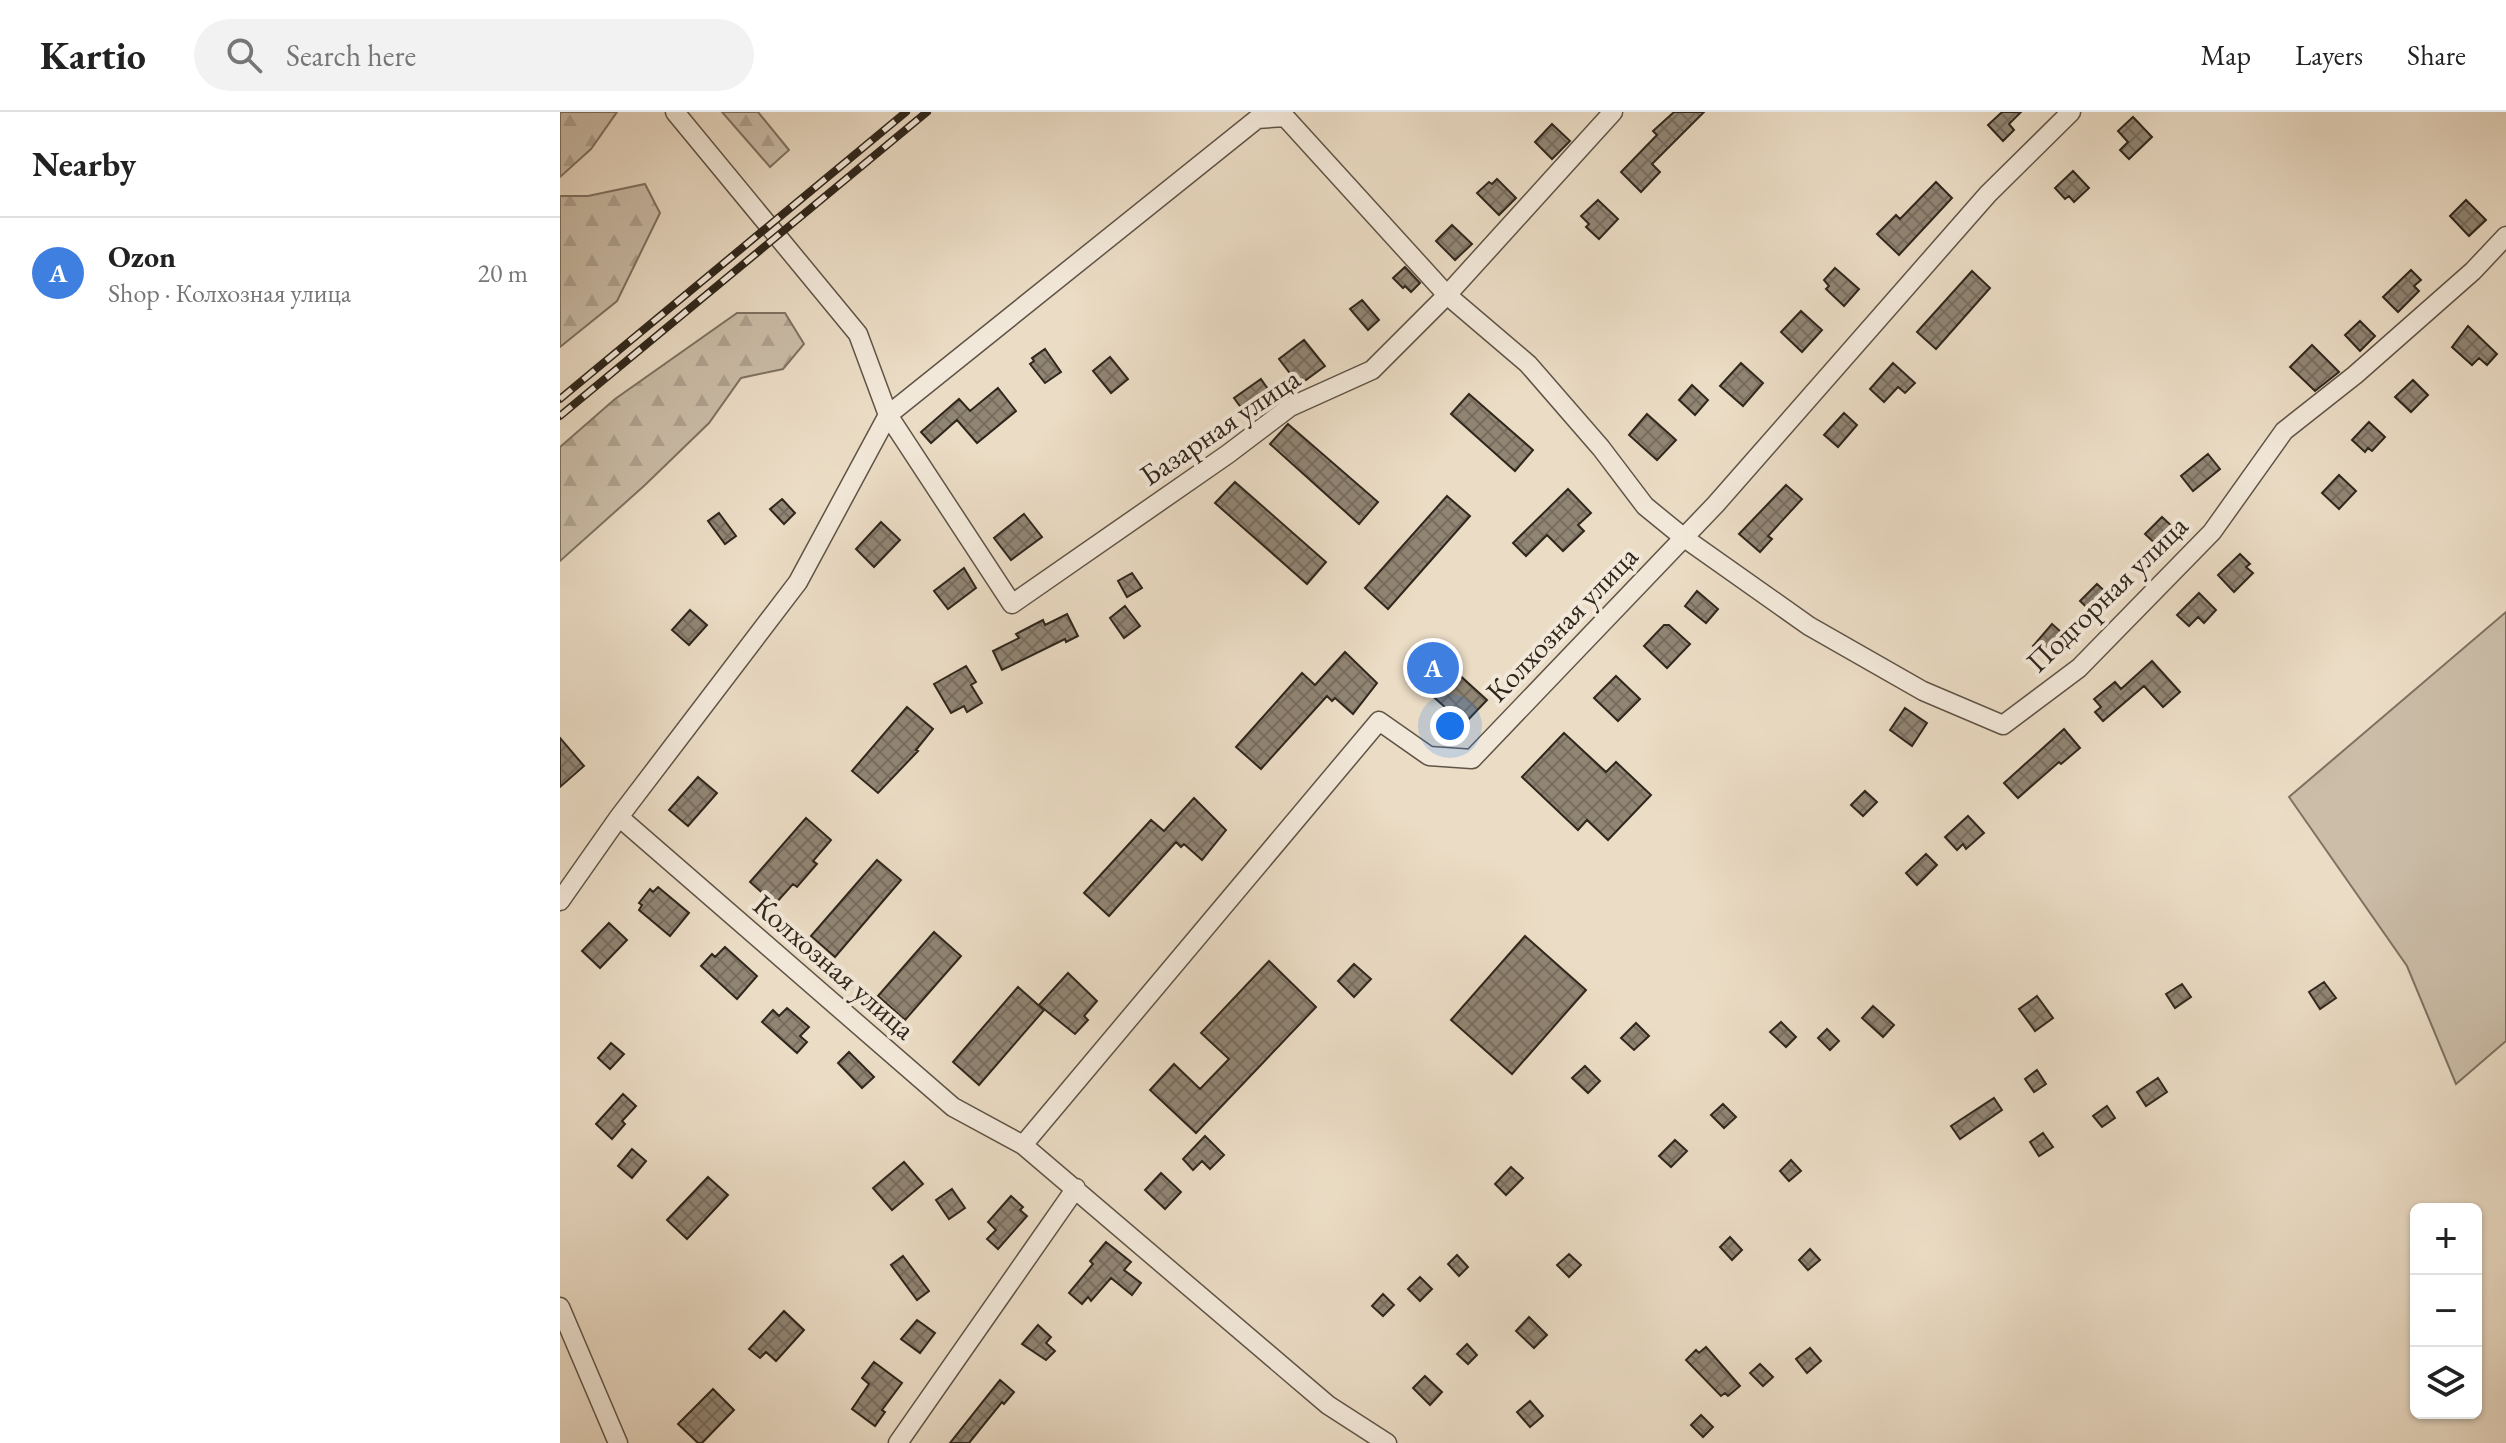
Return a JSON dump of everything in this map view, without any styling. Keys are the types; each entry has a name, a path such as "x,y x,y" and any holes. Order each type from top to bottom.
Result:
{"street":[{"path":"675,112 858,334 888,415"},
{"name":"Базарная улица","path":"888,415 1012,604 1228,454 1290,407 1372,370 1447,295 1613,112"},
{"name":"Колхозная улица","path":"1023,1145 1379,721 1429,756 1472,759 1716,504 1988,194 2071,112"},
{"path":"560,901 619,817 798,582 888,415 1257,119 1285,117 1447,295 1528,364 1601,448 1645,506 1683,537"},
{"name":"Подгорная улица","path":"1683,537 1809,626 1923,691 2003,725 2079,668 2212,532 2284,431 2355,375 2473,271 2506,236"},
{"name":"Колхозная улица","path":"619,817 953,1107 1023,1145 1328,1405 1387,1443"},
{"path":"898,1443 1076,1188"},
{"path":"560,1307 618,1443"}],"green space":[{"path":"617,112 591,149 560,177 560,113"},
{"path":"722,112 758,112 789,150 770,167"},
{"path":"645,184 660,213 617,301 560,347 560,196 588,196"},
{"path":"737,313 785,313 804,344 783,369 741,378 709,423 560,561 560,447 615,399"},
{"path":"2506,612 2506,1041 2456,1084 2407,966 2289,797"}],"building":[{"path":"1674,112 1704,112 1652,164 1660,172 1641,192 1621,172 1657,135 1653,131"},
{"path":"2002,112 2021,112 2009,124 2014,130 2003,141 1988,125"},
{"path":"2133,117 2152,137 2129,159 2120,150 2128,142 2118,131"},
{"path":"1552,124 1570,141 1552,159 1535,142"},
{"path":"2073,171 2089,188 2074,202 2069,196 2065,199 2055,188"},
{"path":"1497,179 1516,198 1499,215 1477,193"},
{"path":"1936,182 1952,198 1899,255 1877,234 1896,215 1900,219"},
{"path":"1598,200 1618,219 1599,239 1586,227 1589,224 1581,216"},
{"path":"2466,200 2486,220 2469,236 2450,216"},
{"path":"1452,225 1472,244 1455,260 1436,241"},
{"path":"1405,267 1420,283 1411,292 1393,278"},
{"path":"1835,268 1859,289 1844,306 1826,289 1829,286 1824,280"},
{"path":"2411,270 2421,280 2414,286 2419,291 2398,312 2383,297"},
{"path":"1972,271 1990,288 1936,349 1917,332"},
{"path":"1362,300 1379,320 1368,330 1350,309"},
{"path":"1801,311 1822,330 1802,352 1781,332"},
{"path":"2360,321 2375,336 2360,351 2345,335"},
{"path":"2468,326 2497,354 2487,365 2479,358 2472,365 2452,347"},
{"path":"1304,340 1325,366 1299,385 1279,359"},
{"path":"2312,345 2339,372 2315,391 2290,367"},
{"path":"1045,349 1061,372 1045,383 1030,364 1034,361 1032,358"},
{"path":"1110,357 1128,379 1111,393 1093,371"},
{"path":"1741,363 1763,383 1743,406 1720,386"},
{"path":"1893,363 1915,383 1905,393 1898,387 1884,402 1870,389"},
{"path":"1261,379 1276,401 1250,420 1234,398"},
{"path":"2413,380 2428,395 2411,412 2395,397"},
{"path":"1692,385 1708,400 1695,415 1679,400"},
{"path":"998,388 1016,411 977,443 957,420 931,443 921,432 959,399 970,411"},
{"path":"1469,394 1533,450 1515,471 1451,414"},
{"path":"1844,413 1857,425 1838,447 1824,435"},
{"path":"1647,414 1676,440 1657,460 1629,435"},
{"path":"2369,422 2385,437 2372,451 2368,448 2365,452 2352,440"},
{"path":"1288,424 1378,502 1359,524 1270,444"},
{"path":"2208,454 2220,469 2193,491 2181,476"},
{"path":"2339,475 2356,491 2339,509 2322,493"},
{"path":"1235,482 1326,562 1307,584 1215,503"},
{"path":"1786,485 1802,499 1768,536 1772,539 1760,552 1739,534"},
{"path":"1568,489 1591,513 1578,525 1584,531 1563,551 1547,535 1526,556 1513,543"},
{"path":"1447,496 1470,516 1388,609 1365,588"},
{"path":"782,499 795,513 784,524 770,509"},
{"path":"719,513 736,536 725,544 708,521"},
{"path":"1024,514 1042,537 1011,560 994,538"},
{"path":"2162,517 2176,530 2159,547 2145,534"},
{"path":"881,522 900,540 874,567 856,549"},
{"path":"2240,554 2250,564 2246,567 2253,573 2234,592 2218,575"},
{"path":"964,568 976,588 948,609 934,591"},
{"path":"1132,573 1142,588 1127,597 1118,581"},
{"path":"2097,584 2110,596 2094,614 2080,601"},
{"path":"1697,591 1718,609 1706,623 1685,606"},
{"path":"2199,593 2216,610 2204,623 2198,617 2189,626 2177,615"},
{"path":"1125,606 1140,626 1124,638 1110,618"},
{"path":"690,610 707,625 689,645 672,630"},
{"path":"1067,614 1078,636 1066,642 1065,639 1002,670 993,651 1019,638 1016,634 1043,620 1045,625"},
{"path":"2052,624 2070,640 2051,662 2033,646"},
{"path":"1664,625 1669,625 1690,644 1667,668 1644,646"},
{"path":"1433,651 1487,700 1464,724 1410,676"},
{"path":"1345,652 1377,683 1353,714 1335,698 1332,701 1327,696 1261,769 1236,747 1302,673 1315,685"},
{"path":"2152,661 2180,692 2163,707 2144,686 2103,721 2095,712 2101,707 2094,699 2115,682 2121,689"},
{"path":"966,666 976,682 971,685 982,703 967,712 964,706 951,713 934,684"},
{"path":"1616,676 1640,699 1618,721 1594,698"},
{"path":"907,707 933,729 918,751 878,793 852,771"},
{"path":"1905,708 1927,723 1912,746 1890,730"},
{"path":"2064,729 2080,748 2018,798 2004,783"},
{"path":"1564,733 1606,772 1616,762 1651,795 1608,840 1587,820 1578,830 1522,777"},
{"path":"560,738 584,766 560,787"},
{"path":"698,777 717,793 688,826 669,810"},
{"path":"1865,791 1877,802 1863,816 1851,805"},
{"path":"1194,798 1226,830 1202,860 1184,844 1181,847 1176,842 1109,916 1084,893 1151,820 1164,831"},
{"path":"1968,816 1984,833 1966,849 1963,844 1957,850 1945,837"},
{"path":"806,818 831,840 813,861 817,864 797,887 793,884 775,904 750,882"},
{"path":"1926,854 1937,865 1917,885 1906,873"},
{"path":"877,860 901,880 835,957 811,936"},
{"path":"658,887 689,913 670,936 639,910 642,905 639,903 650,889 653,892"},
{"path":"609,923 627,940 600,968 582,951"},
{"path":"934,932 961,956 905,1020 878,996"},
{"path":"1525,936 1586,990 1512,1074 1451,1020"},
{"path":"725,947 757,976 737,999 701,966 712,954 715,957"},
{"path":"1269,961 1316,1007 1196,1133 1150,1090 1174,1064 1200,1089 1229,1059 1201,1033"},
{"path":"1354,964 1371,979 1354,997 1338,981"},
{"path":"1068,973 1097,1001 1084,1016 1088,1020 1075,1034 1039,1005"},
{"path":"2324,982 2336,998 2320,1009 2309,992"},
{"path":"2182,984 2191,997 2175,1008 2166,994"},
{"path":"1018,987 1044,1010 979,1085 953,1062"},
{"path":"2037,996 2053,1018 2035,1031 2019,1009"},
{"path":"1873,1006 1894,1025 1883,1037 1862,1018"},
{"path":"787,1008 809,1027 800,1036 807,1042 797,1053 762,1022 773,1010 779,1016"},
{"path":"1781,1022 1796,1037 1786,1047 1770,1032"},
{"path":"1636,1023 1649,1036 1634,1050 1621,1038"},
{"path":"1827,1029 1839,1041 1830,1050 1818,1038"},
{"path":"611,1043 624,1054 610,1069 598,1058"},
{"path":"849,1052 874,1077 862,1088 838,1063"},
{"path":"1585,1066 1600,1081 1588,1093 1572,1078"},
{"path":"2037,1070 2046,1084 2034,1092 2025,1079"},
{"path":"2158,1078 2167,1092 2146,1106 2137,1092"},
{"path":"623,1094 636,1106 622,1121 625,1124 612,1139 596,1124"},
{"path":"1994,1098 2002,1110 1960,1139 1951,1126"},
{"path":"1723,1104 1736,1117 1724,1128 1711,1115"},
{"path":"2107,1106 2115,1118 2102,1127 2093,1116"},
{"path":"2043,1133 2053,1147 2039,1156 2030,1142"},
{"path":"1205,1136 1224,1155 1210,1169 1202,1161 1193,1170 1183,1159"},
{"path":"1675,1140 1687,1151 1671,1167 1659,1156"},
{"path":"632,1149 646,1161 632,1178 618,1166"},
{"path":"1791,1160 1801,1171 1789,1181 1780,1171"},
{"path":"904,1162 923,1184 892,1210 873,1188"},
{"path":"1511,1167 1523,1178 1506,1195 1495,1184"},
{"path":"1161,1173 1181,1192 1165,1209 1145,1190"},
{"path":"708,1177 728,1195 687,1239 667,1220"},
{"path":"952,1189 965,1208 949,1219 936,1200"},
{"path":"1011,1196 1023,1207 1020,1210 1027,1216 998,1249 987,1239 996,1230 988,1222"},
{"path":"1730,1237 1742,1250 1732,1260 1720,1247"},
{"path":"1106,1242 1131,1262 1124,1270 1141,1283 1132,1295 1111,1278 1091,1301 1088,1297 1082,1304 1069,1293"},
{"path":"1810,1249 1820,1260 1808,1270 1799,1260"},
{"path":"1569,1254 1581,1265 1569,1277 1557,1265"},
{"path":"1457,1255 1468,1267 1459,1276 1448,1264"},
{"path":"903,1256 929,1291 917,1300 891,1265"},
{"path":"1420,1277 1432,1289 1420,1301 1408,1289"},
{"path":"1383,1294 1394,1305 1383,1316 1372,1306"},
{"path":"784,1311 804,1330 776,1361 766,1352 760,1358 749,1349"},
{"path":"1529,1317 1547,1335 1534,1348 1516,1331"},
{"path":"917,1320 935,1333 920,1353 901,1339"},
{"path":"1038,1325 1051,1337 1046,1343 1055,1351 1046,1360 1022,1344"},
{"path":"1467,1344 1477,1355 1468,1364 1457,1354"},
{"path":"1706,1347 1740,1386 1728,1396 1725,1393 1721,1396 1686,1360 1696,1350 1699,1353"},
{"path":"1810,1348 1821,1361 1807,1373 1796,1359"},
{"path":"874,1362 902,1383 882,1410 885,1412 875,1426 852,1409 869,1384 862,1378"},
{"path":"1760,1364 1773,1377 1763,1386 1750,1373"},
{"path":"1425,1376 1442,1392 1430,1405 1413,1388"},
{"path":"1000,1380 1014,1392 969,1443 950,1443"},
{"path":"713,1389 734,1410 702,1443 698,1443 678,1424"},
{"path":"1530,1401 1543,1416 1530,1427 1517,1412"},
{"path":"1701,1415 1713,1427 1703,1437 1691,1425"}],"railway":[{"path":"560,399 906,112"},
{"path":"560,416 927,112"}],"place":[{"name":"Ozon","path":"1433,668"}]}
